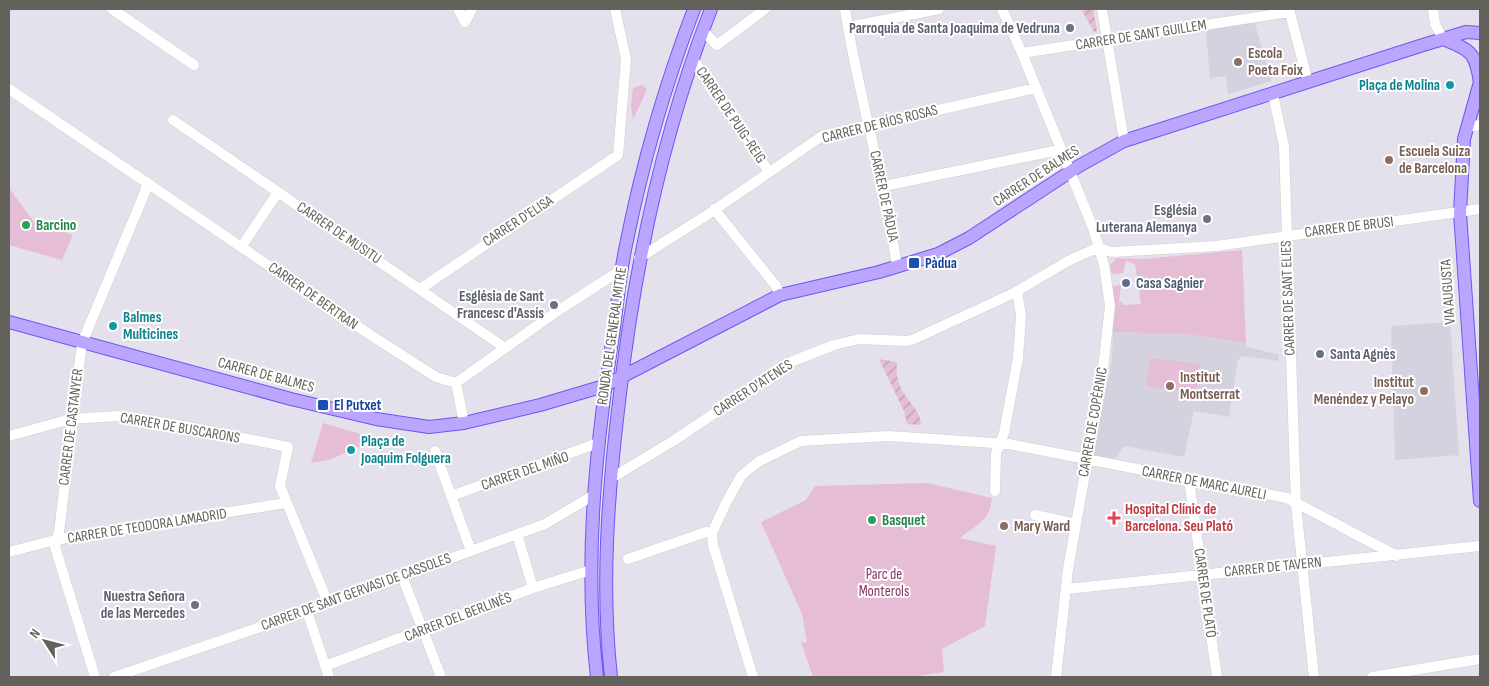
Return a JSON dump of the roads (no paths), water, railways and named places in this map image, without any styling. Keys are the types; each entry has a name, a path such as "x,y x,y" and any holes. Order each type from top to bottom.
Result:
{"main road":[{"name":"RONDA DEL GENERAL MITRE","path":"597,677 591,570 594,496 604,386 621,270 647,155 694,9"},
{"name":"RONDA DEL GENERAL MITRE","path":"611,677 606,559 610,478 621,377 639,258 663,158 693,59 711,9"},
{"path":"1466,32 1480,24"},
{"name":"CARRER DE BALMES","path":"9,322 82,343 376,419 429,427 464,423 540,405 604,386 780,295 897,267 938,254 969,238 1070,172 1124,141 1443,38 1466,32 1480,33"},
{"path":"1443,38 1464,47 1472,54 1480,83"},
{"name":"VIA AUGUSTA","path":"1480,83 1466,127 1460,213 1477,407 1480,501"},
{"path":"621,270 639,258"}],"street":[{"path":"112,9 194,65"},
{"path":"458,9 465,22 472,9"},
{"name":"CARRER D'ELISA","path":"420,289 618,155 626,59 615,9"},
{"path":"703,31 717,45 765,9"},
{"name":"CARRER DE PÀDUA","path":"846,9 868,125 884,186 897,267"},
{"path":"848,27 939,9"},
{"name":"CARRER DE COPÈRNIC","path":"1002,9 1022,53 1099,247 1104,265 1110,306 1102,378 1086,460 1066,589 1056,677"},
{"path":"1102,9 1124,141"},
{"path":"1433,9 1435,24 1443,38"},
{"path":"1290,10 1308,82"},
{"name":"CARRER DE SANT GUILLEM","path":"1022,53 1290,10"},
{"name":"CARRER DE PUIG-REIG","path":"693,59 769,172"},
{"name":"CARRER DE RÍOS ROSAS","path":"639,258 822,136 1036,88"},
{"name":"CARRER DE BERTRAN","path":"9,89 436,377 456,383"},
{"name":"CARRER DE SANT ELIES","path":"1273,94 1284,146 1286,235 1290,289 1290,375 1296,504 1314,677"},
{"name":"CARRER DE MUSITU","path":"173,120 505,348"},
{"path":"1466,127 1480,125"},
{"path":"884,186 1054,151 1061,153"},
{"name":"CARRER DE CASTANYER","path":"95,677 55,547 55,540 59,532 71,419 82,343 145,192 147,182"},
{"path":"242,246 278,192"},
{"path":"714,209 776,286 780,295"},
{"name":"CARRER DE BRUSI","path":"1099,247 1111,252 1197,248 1480,210"},
{"name":"CARRER D'ATENES","path":"610,478 673,441 793,361 834,345 859,339 907,341 1017,292 1068,260 1099,247"},
{"path":"464,423 456,383 621,270"},
{"path":"995,491 996,452 1004,433 1018,358 1021,316 1017,292"},
{"name":"CARRER DE BUSCARONS","path":"9,436 71,419 116,416 178,425 288,447 280,484 286,503"},
{"name":"CARRER DE MARC AURELI","path":"712,533 741,476 758,462 801,441 888,436 999,443 1287,498 1396,556"},
{"name":"CARRER DEL MIÑO","path":"450,496 598,443"},
{"path":"435,451 471,551"},
{"name":"CARRER DE PLATÓ","path":"1189,480 1217,677"},
{"name":"CARRER DE SANT GERVASI DE CASSOLES","path":"114,677 136,673 550,522 594,496"},
{"path":"286,503 328,603"},
{"name":"CARRER DE TEODORA LAMADRID","path":"9,552 55,540 286,503"},
{"path":"1036,515 1076,524"},
{"path":"628,559 706,532 712,533 713,545 753,677"},
{"path":"517,534 534,588"},
{"name":"CARRER DE TAVERN","path":"1066,589 1480,546"},
{"name":"CARRER DEL BERLINÈS","path":"325,666 534,588 591,570"},
{"path":"402,576 441,677"},
{"path":"307,611 330,677"},
{"path":"1372,677 1480,659"}],"place":[{"name":"Parroquia de Santa Joaquima de Vedruna","path":"1070,28"},
{"name":"Escola Poeta Foix","path":"1238,62"},
{"name":"Plaça de Molina","path":"1450,85"},
{"name":"Escuela Suiza de Barcelona","path":"1389,160"},
{"name":"Església Luterana Alemanya","path":"1207,219"},
{"name":"Barcino","path":"26,225"},
{"name":"Pàdua","path":"914,263"},
{"name":"Casa Sagnier","path":"1126,283"},
{"name":"Església de Sant Francesc d'Assís","path":"554,305"},
{"name":"Balmes Multicines","path":"113,326"},
{"name":"Santa Agnès","path":"1320,354"},
{"name":"Institut Montserrat","path":"1170,386"},
{"name":"Institut Menéndez y Pelayo","path":"1424,391"},
{"name":"El Putxet","path":"323,405"},
{"name":"Plaça de Joaquim Folguera","path":"351,450"},
{"name":"Hospital Clínic de Barcelona. Seu Plató","path":"1114,518"},
{"name":"Basquet","path":"872,520"},
{"name":"Mary Ward","path":"1004,526"},
{"name":"Nuestra Señora de las Mercedes","path":"195,605"}],"park label":[{"name":"Parc de Monterols","path":"884,582"}]}
